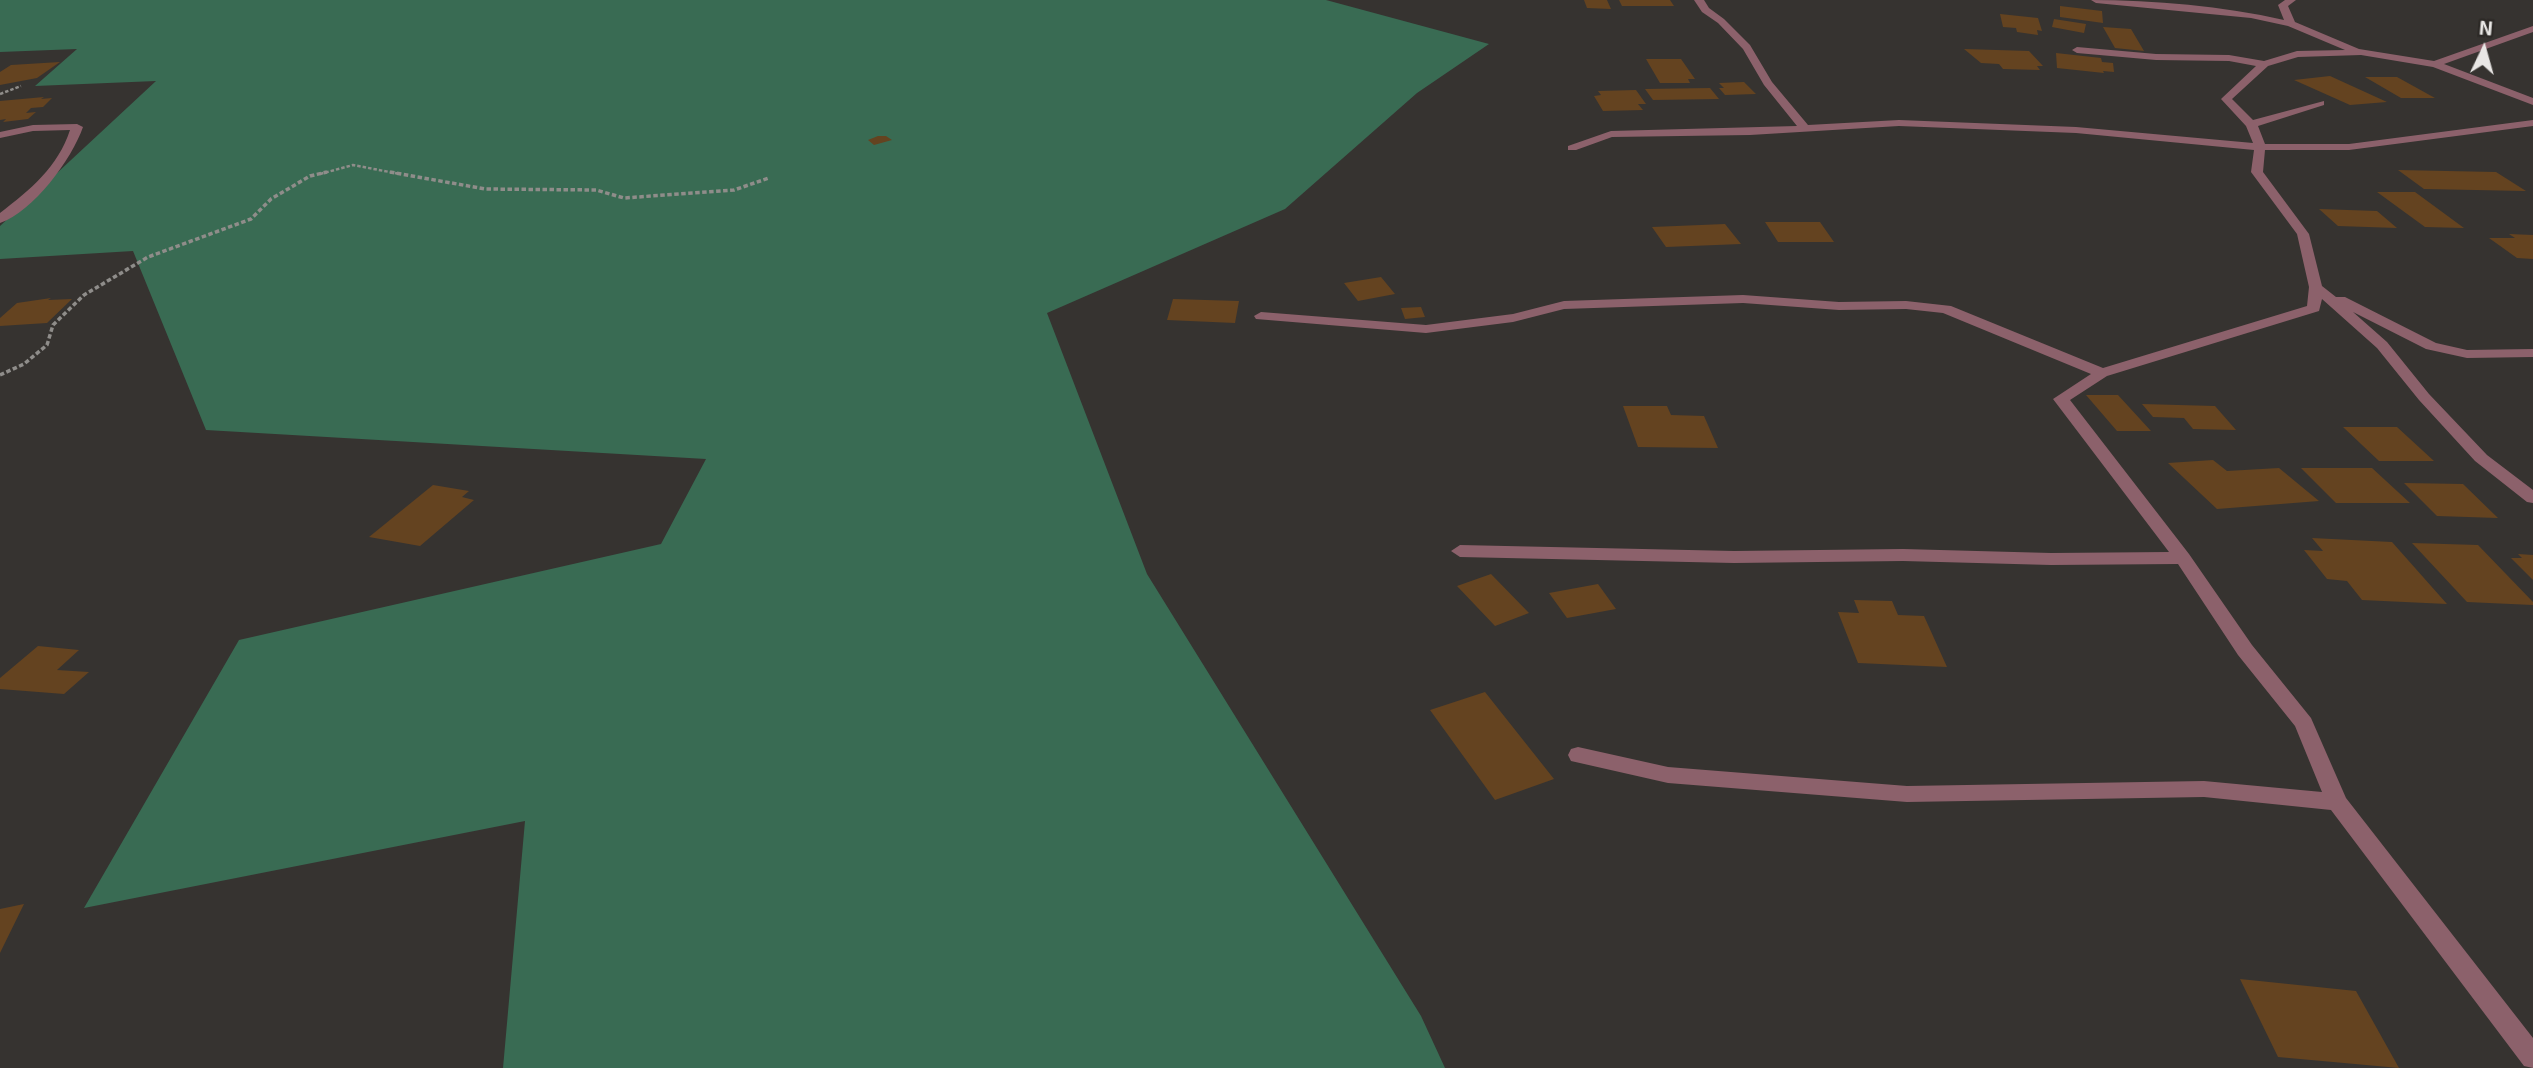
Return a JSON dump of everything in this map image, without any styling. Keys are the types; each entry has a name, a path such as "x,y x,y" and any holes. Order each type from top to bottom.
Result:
{"street":[{"path":"1699,0 1705,10 1721,21 1747,47 1768,83 1804,128"},
{"path":"2096,0 2251,15 2291,24 2361,52"},
{"path":"2291,0 2283,5 2291,24"},
{"path":"2435,64 2533,29"},
{"path":"2077,50 2156,57 2229,58 2264,64"},
{"path":"2533,102 2435,64 2361,52 2297,54 2264,64 2226,99 2253,124 2263,147 2257,172 2303,234 2316,287 2314,308 2102,373 2061,399 2183,558 2245,650 2304,723 2337,802 2533,1058"},
{"path":"2253,124 2320,103"},
{"path":"1572,148 1611,134 1705,134 1899,123 2076,130 2263,147 2349,147 2533,123"},
{"path":"0,135 44,127 77,127 73,143 46,184 0,219"},
{"path":"2316,287 2431,346 2467,354 2533,353"},
{"path":"2316,287 2382,345 2424,397 2481,458 2533,498"},
{"path":"1261,316 1426,329 1513,318 1564,305 1744,299 1839,306 1906,305 1946,309 2102,373"},
{"path":"1461,551 1734,557 1903,555 2051,559 2183,558"},
{"path":"1578,755 1668,775 1907,794 2204,789 2337,802"}],"path":[{"path":"0,94 21,86"},
{"path":"0,375 24,365 47,345 53,325 84,295 148,257 251,219 271,199 310,176 321,173 353,165 485,189 596,190 624,198 734,190 769,178"}],"green space":[{"path":"0,0 1326,0 1489,44 1417,93 1285,209 1047,313 1147,574 1421,1016 1445,1068 503,1068 525,821 84,908 239,640 661,544 706,459 206,430 133,251 0,259 0,226 156,81 35,86 77,49 0,52"}],"building":[{"path":"1584,0 1607,0 1611,9 1587,8"},
{"path":"1619,0 1670,0 1674,6 1622,6"},
{"path":"2060,6 2102,11 2103,23 2060,17"},
{"path":"2000,14 2038,18 2042,31 2037,30 2038,35 2003,27"},
{"path":"2054,19 2086,24 2084,33 2052,27"},
{"path":"2103,27 2131,29 2144,51 2115,48"},
{"path":"1964,49 2029,51 2043,66 2037,66 2040,70 2003,69 1999,64 1981,63"},
{"path":"2056,53 2101,58 2102,62 2113,63 2114,72 2057,68"},
{"path":"1646,59 1681,59 1695,79 1688,79 1690,83 1660,83"},
{"path":"60,62 37,78 0,85 0,72 11,65"},
{"path":"2330,76 2387,102 2350,105 2294,80"},
{"path":"2365,77 2397,77 2435,98 2401,98"},
{"path":"1744,82 1756,94 1725,95 1719,88 1724,88 1719,83"},
{"path":"1710,88 1719,99 1653,100 1645,89"},
{"path":"1636,90 1646,104 1638,104 1643,110 1603,111 1594,96 1601,95 1598,91"},
{"path":"44,97 41,99 52,98 43,107 31,108 26,113 36,112 28,119 3,122 6,119 0,120 0,101"},
{"path":"886,136 892,140 874,145 868,140"},
{"path":"2398,170 2496,172 2526,191 2424,189"},
{"path":"2377,192 2415,192 2464,228 2425,227"},
{"path":"2319,209 2377,211 2397,228 2338,226"},
{"path":"1765,222 1820,222 1834,242 1778,242"},
{"path":"1725,224 1741,244 1666,247 1652,227"},
{"path":"2509,234 2533,235 2533,259 2517,258 2489,238 2515,238"},
{"path":"1381,277 1395,294 1358,301 1344,283"},
{"path":"51,298 48,300 72,299 47,323 0,326 0,318 17,303"},
{"path":"1173,299 1239,301 1235,323 1167,320"},
{"path":"1421,307 1425,317 1405,319 1401,308"},
{"path":"2086,395 2118,395 2151,431 2117,431"},
{"path":"2142,404 2215,406 2236,430 2193,429 2184,418 2153,417"},
{"path":"1623,406 1667,406 1671,415 1704,416 1718,448 1638,447"},
{"path":"2343,427 2397,427 2434,461 2379,461"},
{"path":"2213,460 2227,471 2279,468 2319,501 2217,509 2168,463"},
{"path":"2301,468 2372,468 2410,503 2336,503"},
{"path":"2404,483 2463,484 2498,518 2437,516"},
{"path":"433,485 469,491 462,497 474,500 420,546 369,537"},
{"path":"2312,538 2392,542 2447,604 2362,600 2347,581 2327,579 2304,550 2323,551"},
{"path":"2412,543 2478,545 2533,605 2467,602"},
{"path":"2518,554 2533,555 2533,580 2511,558 2522,558"},
{"path":"1491,574 1529,613 1495,626 1457,586"},
{"path":"1598,584 1616,609 1567,618 1549,593"},
{"path":"1854,600 1892,601 1898,615 1924,616 1947,667 1858,663 1838,612 1859,613"},
{"path":"38,646 79,650 57,670 89,672 64,694 0,689 0,678"},
{"path":"1485,692 1554,779 1495,800 1430,710"},
{"path":"24,904 0,953 0,909"},
{"path":"2240,979 2356,991 2399,1068 2278,1057"}]}
